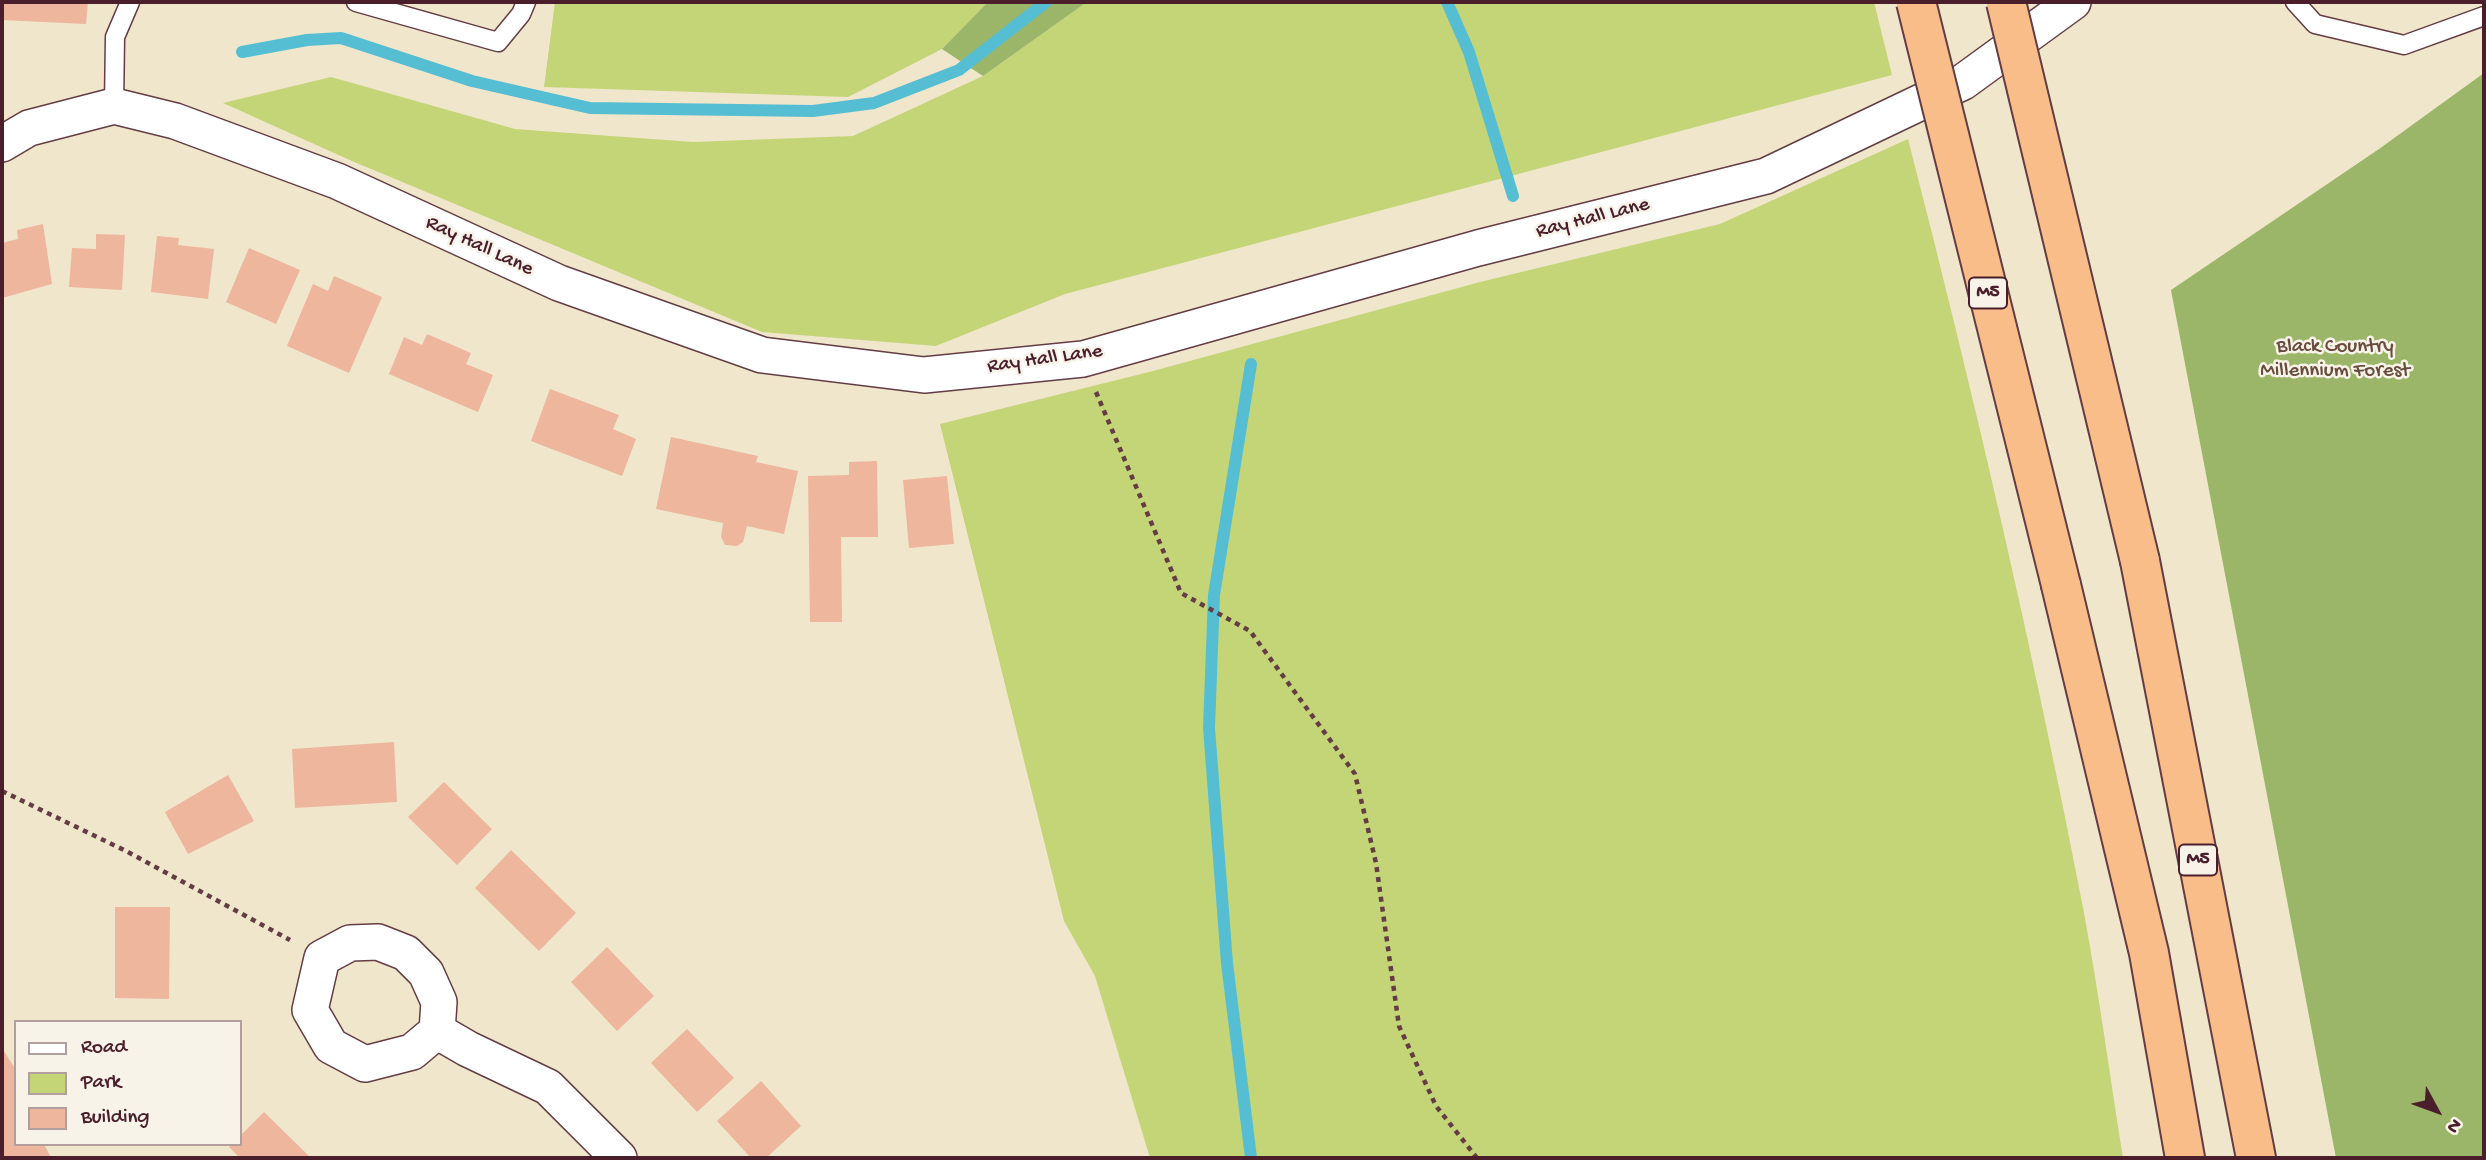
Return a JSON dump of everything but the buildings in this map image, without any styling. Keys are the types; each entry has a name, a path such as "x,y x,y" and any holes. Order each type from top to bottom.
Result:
{"highway":[{"name":"M5","path":"1916,2 2149,953 2185,1158"},
{"name":"M5","path":"2006,2 2140,561 2256,1158"}],"street":[{"name":"Ray Hall Lane","path":"2,144 29,128 114,106 175,121 337,181 559,283 762,355 924,375 1083,359 1478,248 1766,176 1963,82 2073,2"},
{"path":"378,942 406,953 426,973 439,1002 437,1031 412,1052 365,1064 331,1046 310,1010 322,958 350,943 378,942"},
{"path":"437,1031 468,1049 548,1087 619,1158"}],"lane":[{"path":"114,106 115,37 130,2"},
{"path":"356,2 498,42 521,14 526,2"},
{"path":"2295,2 2315,24 2404,45 2484,16"}],"path":[{"path":"1092,382 1181,593 1250,631 1355,774 1376,863 1399,1026 1436,1106 1477,1158"},
{"path":"2,791 126,851 322,958"}],"green space":[{"path":"555,2 988,2 942,49 848,97 544,87"},
{"path":"988,2 1087,2 983,76 942,49"},
{"path":"1087,2 1874,2 1892,75 1065,294 936,346 762,332 352,161 223,103 331,77 515,129 693,142 853,136 983,76"},
{"name":"Black Country Millennium Forest","path":"2484,73 2484,1158 2336,1158 2171,290 2379,149"},
{"path":"1908,139 1980,428 2045,718 2089,943 2123,1158 1150,1158 1095,976 1064,921 940,424 1153,371 1480,282 1720,224"}],"waterway":[{"path":"242,52 307,40 341,38 472,81 590,108 813,111 874,103 959,70 1046,2"},
{"path":"1447,2 1469,52 1513,196"},
{"path":"1251,364 1214,595 1209,728 1227,963 1251,1158"}]}
